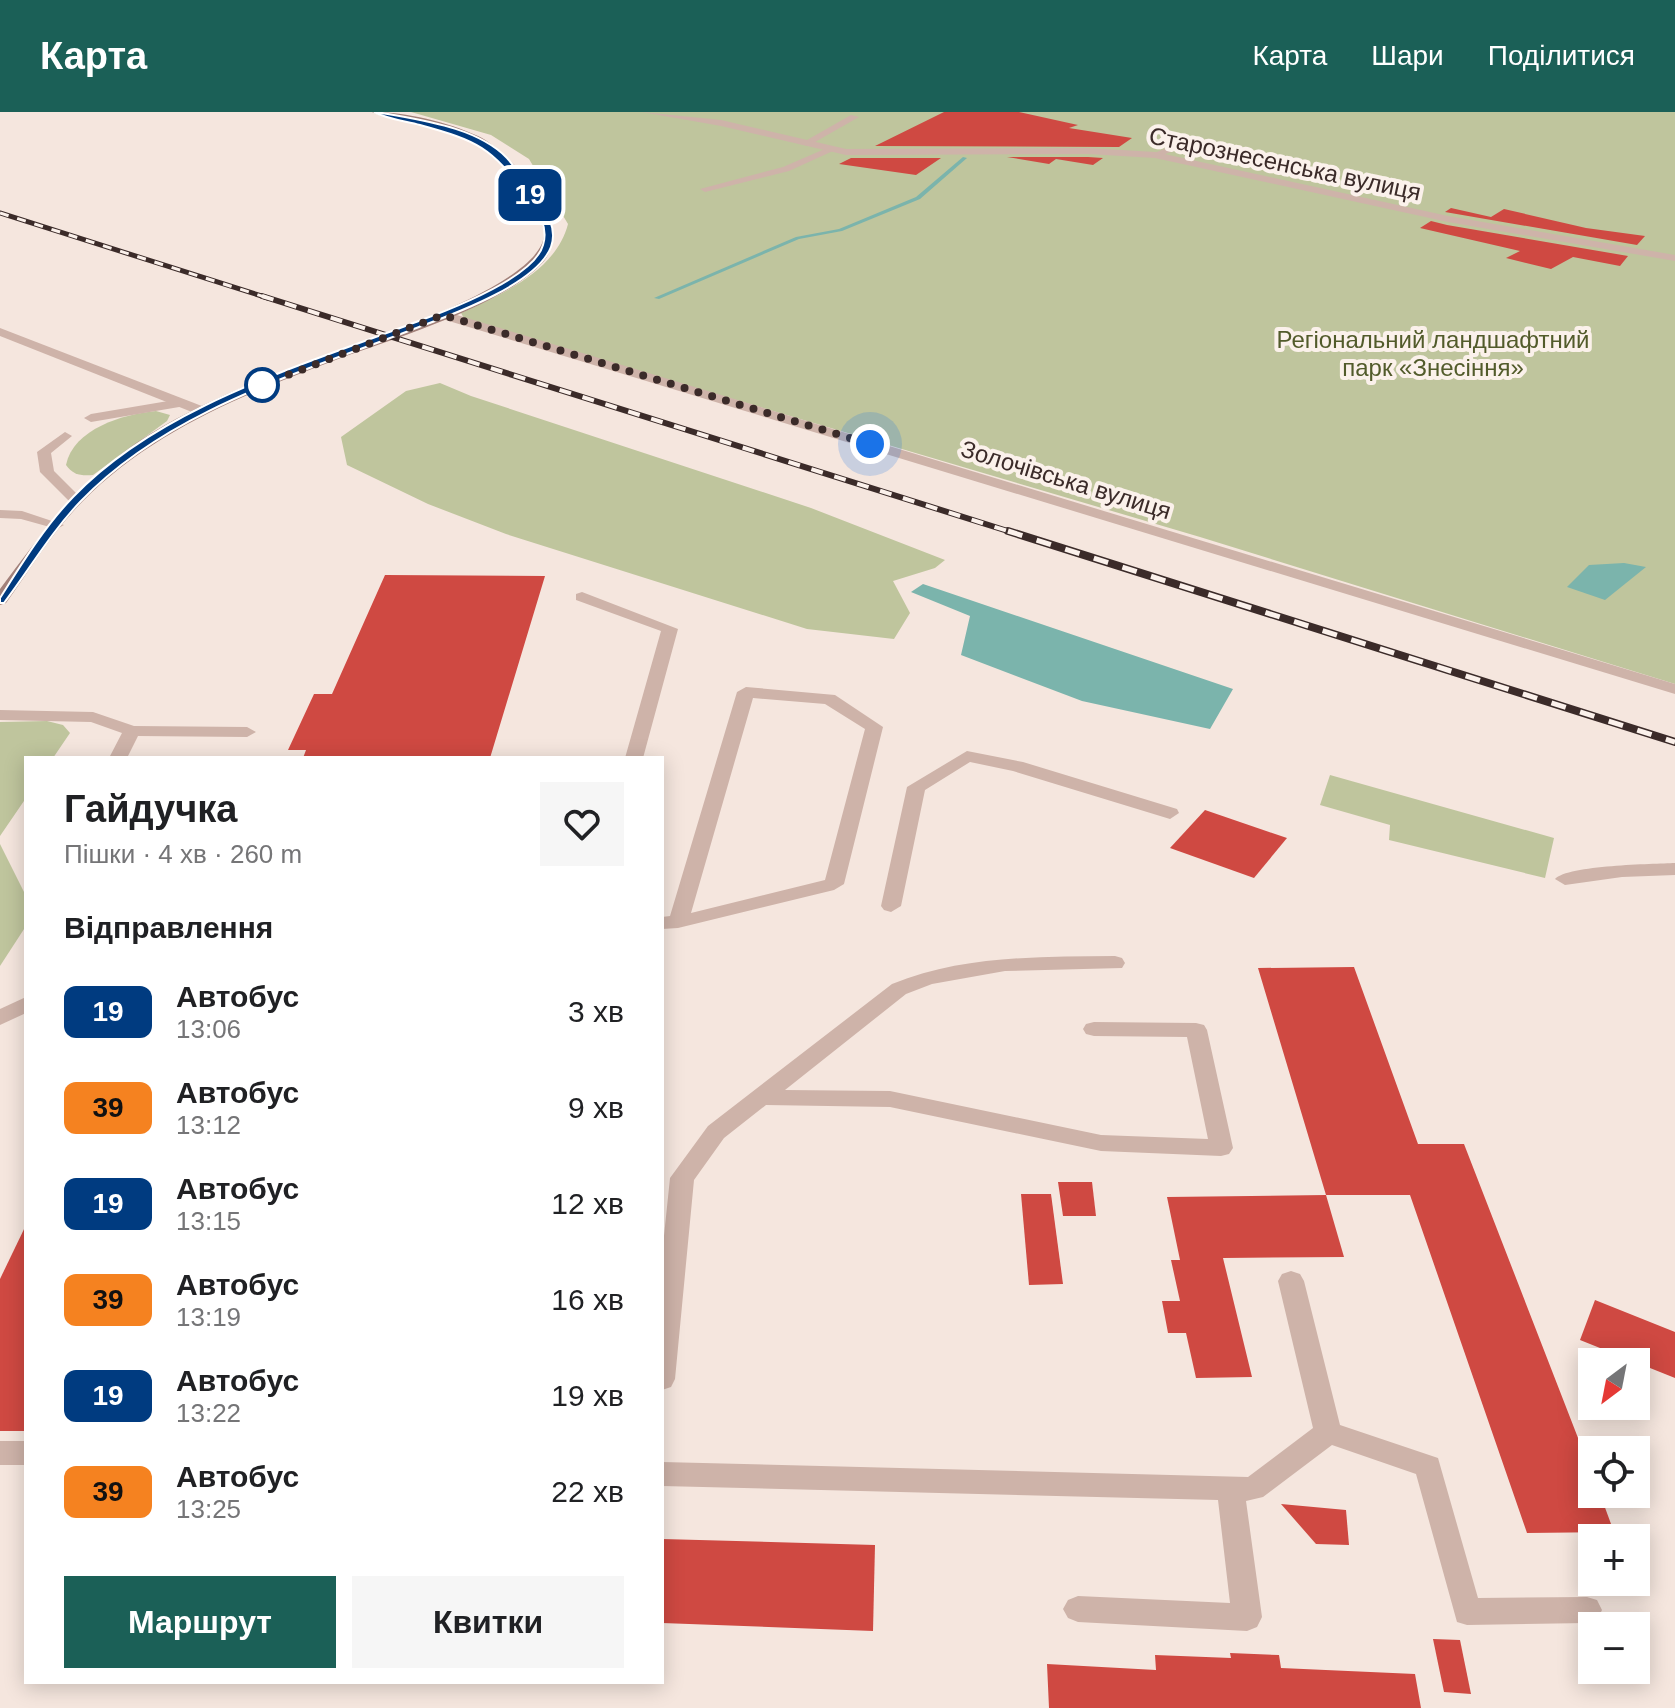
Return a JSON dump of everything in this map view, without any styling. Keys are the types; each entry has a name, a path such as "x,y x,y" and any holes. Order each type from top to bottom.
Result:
{"main road":[{"path":"0,600 76,500 121,459 202,411 280,377 443,315 504,285 534,265 548,246 547,218 503,158 488,146 467,136 377,112"}],"street":[{"name":"Старознесенська вулиця","path":"647,112 721,123 830,150 895,154 1088,151 1155,155 1448,219 1675,258"},
{"path":"805,144 854,117"},
{"path":"1155,155 1185,143"},
{"path":"705,189 786,169 830,150"},
{"name":"Золочівська вулиця","path":"443,315 1675,689"},
{"path":"0,332 202,411"},
{"path":"91,418 180,403"},
{"path":"65,436 44,452 45,462 47,472 76,500"},
{"path":"0,514 22,515 57,525"},
{"path":"582,597 670,629 635,756"},
{"path":"746,692 829,699 874,727 834,884 670,922 746,692"},
{"path":"0,715 93,717 132,731 247,732"},
{"path":"119,756 132,731"},
{"path":"891,906 916,787 967,756 1017,766 1170,813"},
{"path":"1565,879 1622,871 1675,869"},
{"path":"664,1338 672,1174 716,1132 899,989 925,977 969,966 1115,963"},
{"path":"0,1018 24,1005"},
{"path":"761,1097 890,1099 1101,1143 1221,1148 1196,1030 1094,1029"},
{"path":"1291,1281 1328,1432"},
{"path":"664,1474 1253,1489 1328,1432"},
{"path":"1328,1432 1428,1466 1467,1612 1587,1610"},
{"path":"0,1453 24,1453"},
{"path":"1078,1609 1247,1617 1230,1488"}],"green space":[{"name":"Регіональний ландшафтний парк «Знесіння»","path":"411,112 1675,112 1675,684 1200,537 465,320 461,313 510,289 540,268 562,241 568,224 529,159 491,135"},
{"path":"440,383 471,396 811,508 945,560 935,568 893,581 910,613 894,639 807,629 506,534 428,504 347,465 341,437 406,391"},
{"path":"156,411 170,415 167,421 93,475 78,474 66,465 78,442 89,433 115,420"},
{"path":"47,721 63,725 70,733 54,756 24,756 24,801 0,836 0,722"},
{"path":"1330,775 1554,838 1545,878 1389,840 1390,825 1320,805"},
{"path":"0,844 24,892 24,929 0,966"}],"water":[{"path":"1624,563 1646,567 1605,600 1567,587 1589,565"},
{"path":"923,584 1233,689 1210,729 1082,701 961,655 970,616 911,592"}],"building":[{"path":"944,112 1019,112 1078,125 1069,128 1132,138 1119,147 875,146"},
{"path":"1007,157 1103,158 1093,165 1056,159 1049,164"},
{"path":"851,158 941,158 916,175 839,164"},
{"path":"1451,208 1491,217 1504,209 1586,228 1645,236 1637,245 1445,212"},
{"path":"1431,221 1628,256 1620,266 1573,257 1551,269 1506,258 1520,251 1420,228"},
{"path":"385,575 545,576 491,756 304,756 306,750 288,750 314,694 332,694"},
{"path":"1205,810 1287,838 1254,878 1170,848"},
{"path":"1354,967 1418,1144 1464,1144 1578,1438 1578,1508 1605,1508 1611,1524 1578,1524 1578,1532 1527,1533 1410,1195 1326,1195 1258,968"},
{"path":"1058,1182 1092,1182 1096,1216 1063,1216"},
{"path":"1021,1194 1051,1194 1063,1284 1029,1285"},
{"path":"1326,1195 1344,1257 1223,1258 1252,1377 1196,1378 1186,1333 1168,1333 1162,1301 1180,1301 1171,1260 1180,1260 1167,1197"},
{"path":"24,1229 24,1431 0,1431 0,1279"},
{"path":"1595,1300 1675,1332 1675,1378 1650,1368 1650,1348 1600,1348 1580,1340"},
{"path":"1281,1504 1346,1510 1349,1545 1316,1544"},
{"path":"664,1539 875,1545 873,1631 664,1623"},
{"path":"1433,1639 1460,1640 1471,1694 1444,1692"},
{"path":"1230,1653 1279,1655 1281,1668 1415,1674 1421,1708 1049,1708 1047,1664 1156,1670 1155,1655 1231,1658"}],"waterway":[{"path":"657,298 798,238 840,230 918,198 965,158"}],"railway":[{"path":"0,213 268,298"},
{"path":"262,296 1014,533"},
{"path":"1008,531 1675,742"}],"bus line":[{"name":"19","path":"0,600 76,500 121,459 202,411 346,351 443,315 504,285 534,265 548,246 547,218 503,158 488,146 467,136 377,112"}],"route":[{"path":"262,385 443,315 870,444"}]}
